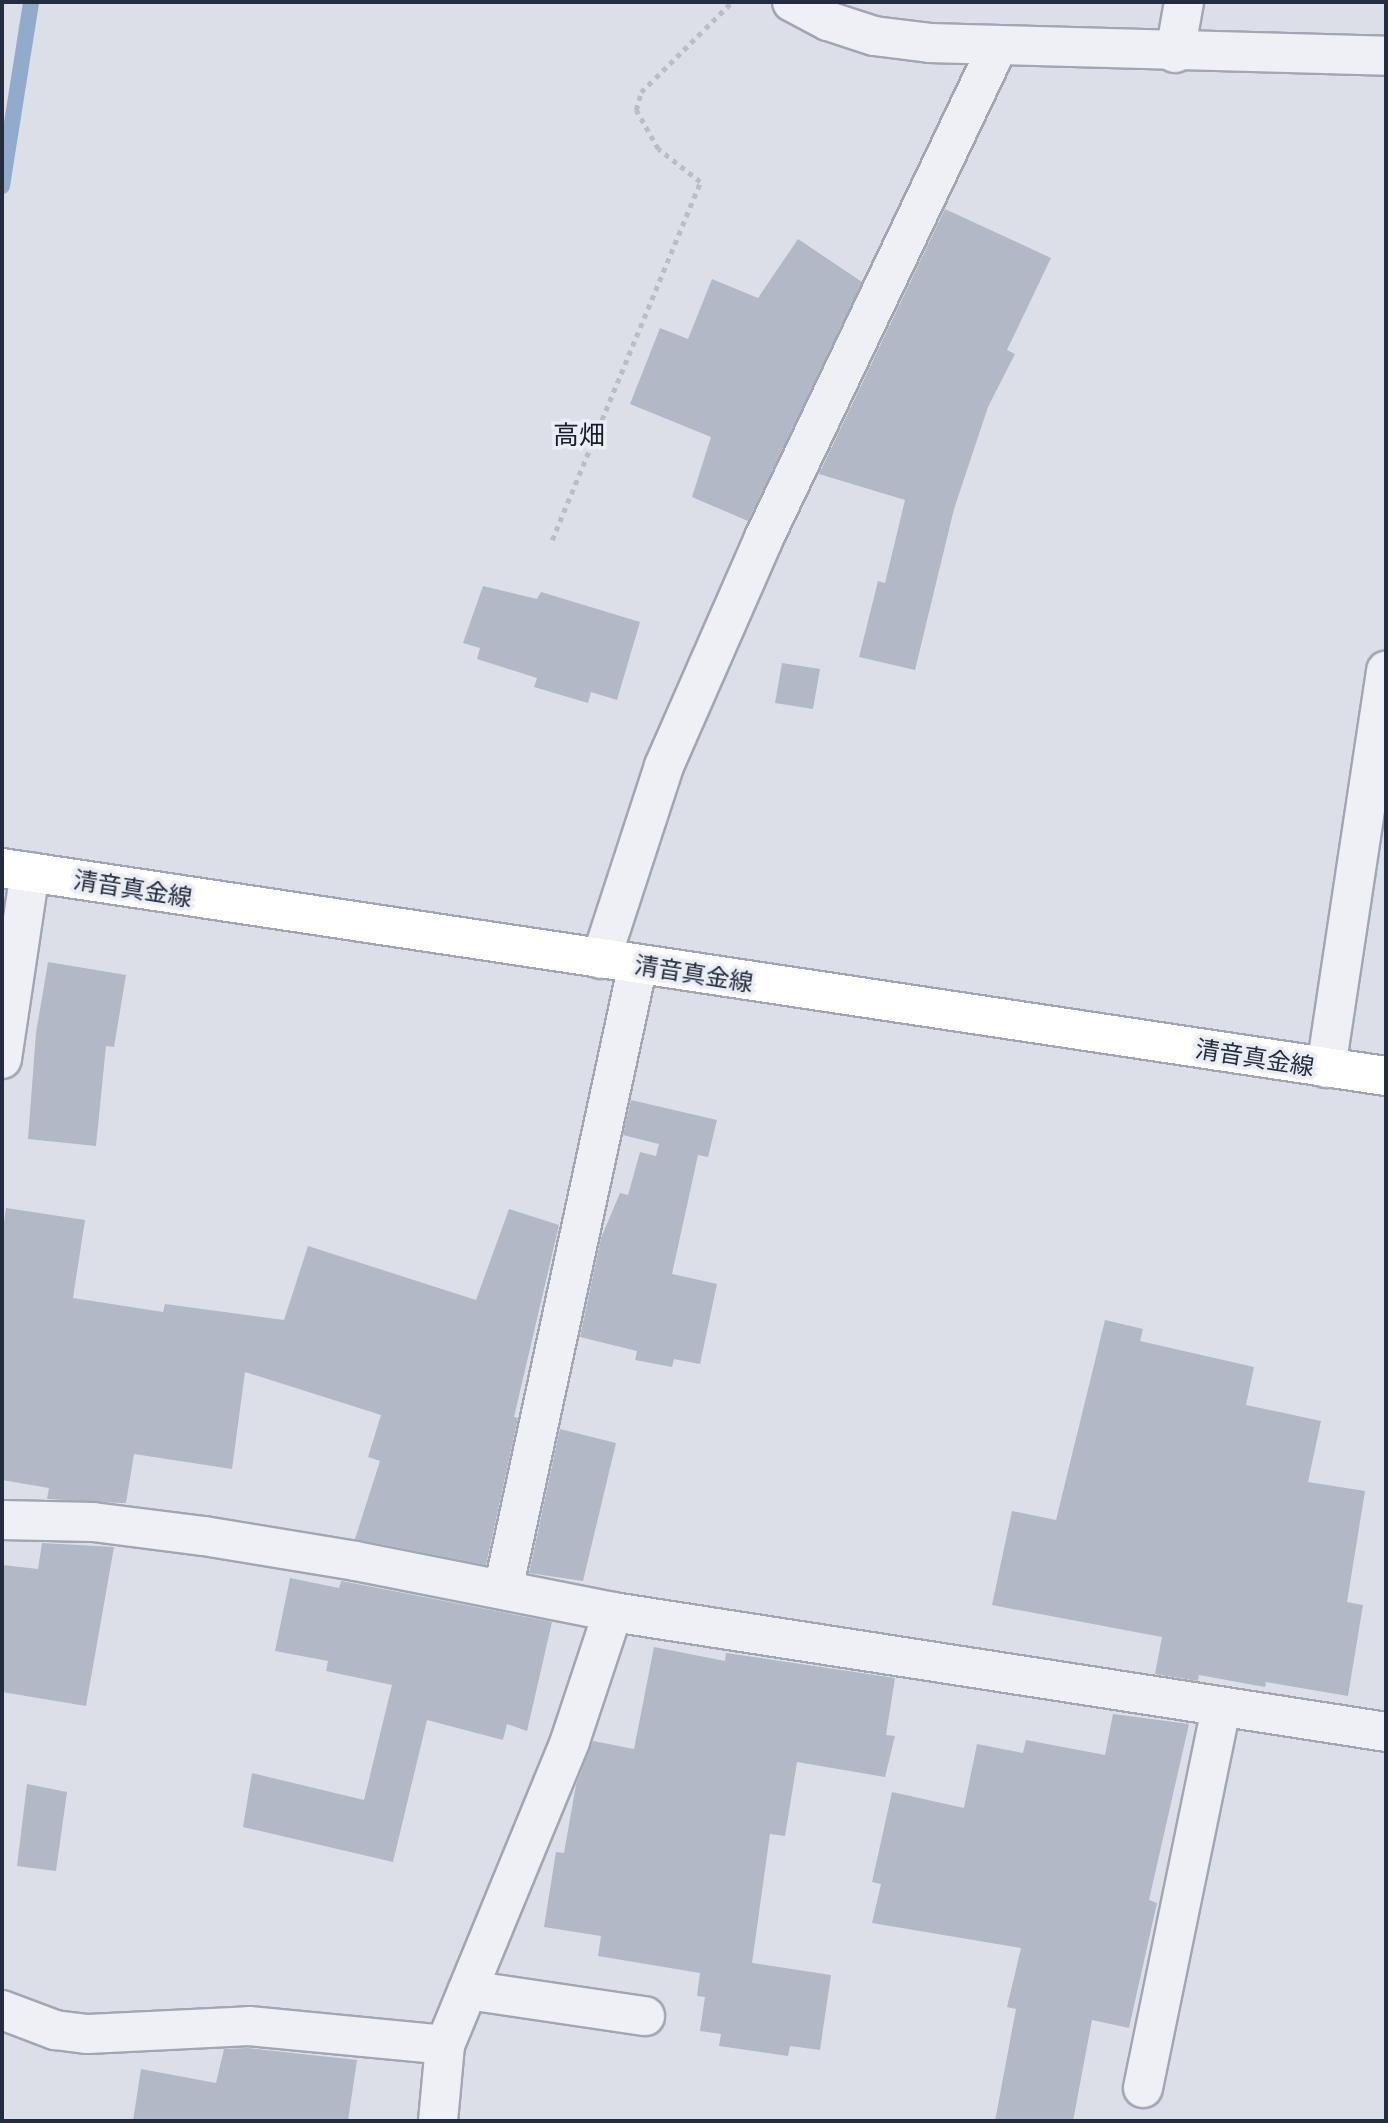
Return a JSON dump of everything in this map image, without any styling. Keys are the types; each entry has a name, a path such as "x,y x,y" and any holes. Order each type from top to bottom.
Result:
{"main road":[{"name":"清音真金線","path":"16,870 1386,1076"}],"street":[{"path":"792,2 828,21 874,36 997,48 1386,56"},
{"path":"1175,52 1184,2"},
{"path":"601,959 675,741 763,540 997,48"},
{"path":"1326,1068 1386,670"},
{"path":"2,1059 16,870"},
{"path":"503,1590 638,964"},
{"path":"2,1520 93,1522 204,1536 613,1612 1386,1732"},
{"path":"438,2121 445,2045 570,1741 613,1612"},
{"path":"1143,2088 1221,1707"},
{"path":"468,1990 645,2016"},
{"path":"2,2010 55,2030 88,2034 249,2026 445,2045"}],"path":[{"path":"552,540 700,182 658,149 636,110 641,92 732,2"}],"building":[{"path":"945,209 1051,258 1007,350 1015,354 988,407 954,509 915,670 859,657 878,581 885,583 905,500 819,474"},
{"path":"798,239 862,282 748,521 692,497 711,437 630,404 660,328 688,339 712,279 758,298"},
{"path":"483,586 537,599 541,592 640,622 617,700 591,692 588,703 534,687 537,678 477,659 480,648 463,643"},
{"path":"782,663 820,669 813,709 775,703"},
{"path":"48,962 126,975 114,1047 106,1046 96,1146 28,1139 36,1033"},
{"path":"631,1100 717,1120 708,1157 698,1155 672,1274 717,1284 700,1364 674,1359 672,1367 635,1360 637,1351 580,1337 601,1238 620,1193 628,1195 640,1152 656,1156 659,1144 623,1135"},
{"path":"6,1208 85,1220 73,1298 163,1312 165,1304 284,1320 308,1246 476,1300 509,1209 559,1225 514,1417 518,1418 486,1565 355,1539 380,1461 368,1457 381,1415 245,1372 232,1469 134,1454 126,1503 47,1499 49,1488 2,1480 2,1238"},
{"path":"1105,1320 1143,1329 1140,1341 1254,1367 1246,1405 1321,1421 1308,1482 1365,1491 1347,1602 1363,1605 1348,1696 1266,1682 1265,1687 1199,1675 1198,1681 1155,1674 1162,1637 992,1605 1012,1511 1056,1520"},
{"path":"560,1429 616,1443 583,1581 529,1573"},
{"path":"42,1543 114,1547 86,1706 2,1692 2,1565 38,1569"},
{"path":"290,1578 339,1588 341,1581 552,1622 527,1731 507,1724 503,1740 427,1720 393,1862 243,1827 252,1773 364,1800 392,1685 326,1671 328,1661 275,1651"},
{"path":"654,1647 725,1661 726,1653 895,1678 886,1735 895,1736 885,1777 797,1762 785,1836 770,1834 752,1963 831,1975 820,2050 790,2046 788,2056 719,2046 721,2034 700,2031 705,1997 697,1996 700,1973 598,1956 601,1936 544,1927 556,1852 564,1853 576,1785 593,1741 634,1749"},
{"path":"1113,1714 1189,1724 1149,1900 1157,1903 1129,2028 1092,2020 1073,2121 995,2121 1016,2009 1007,2007 1021,1948 872,1923 881,1884 872,1882 892,1792 964,1808 977,1744 1023,1753 1026,1740 1105,1755"},
{"path":"27,1784 67,1792 56,1871 17,1866"},
{"path":"248,2048 357,2060 348,2121 133,2121 141,2069 216,2083 224,2049"}],"waterway":[{"path":"2,186 31,2"}],"district":[{"name":"高畑","path":"579,435"}]}
